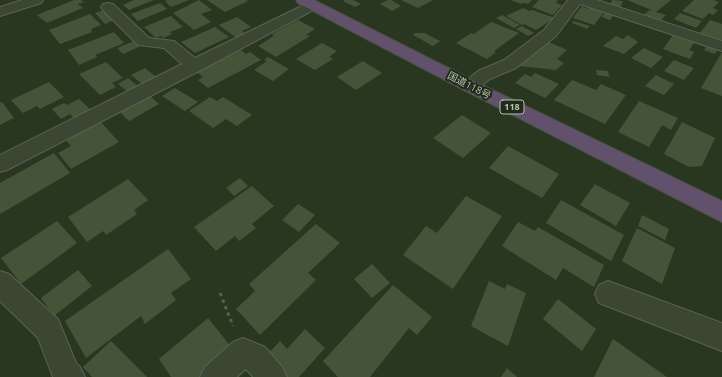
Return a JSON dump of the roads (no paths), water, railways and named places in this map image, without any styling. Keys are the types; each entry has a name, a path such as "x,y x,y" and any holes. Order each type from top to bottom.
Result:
{"highway":[{"name":"国道118号","path":"308,2 470,86 722,212"}],"street":[{"path":"6,7 36,0"},
{"path":"470,86 484,75 510,64 550,33 576,0"},
{"path":"583,0 722,46"},
{"path":"0,164 195,66 308,2"},
{"path":"108,7 144,42 168,44 195,66"},
{"path":"0,283 48,329 66,373 70,377"},
{"path":"608,294 722,337"},
{"path":"215,377 243,352 255,357 272,377"}]}
